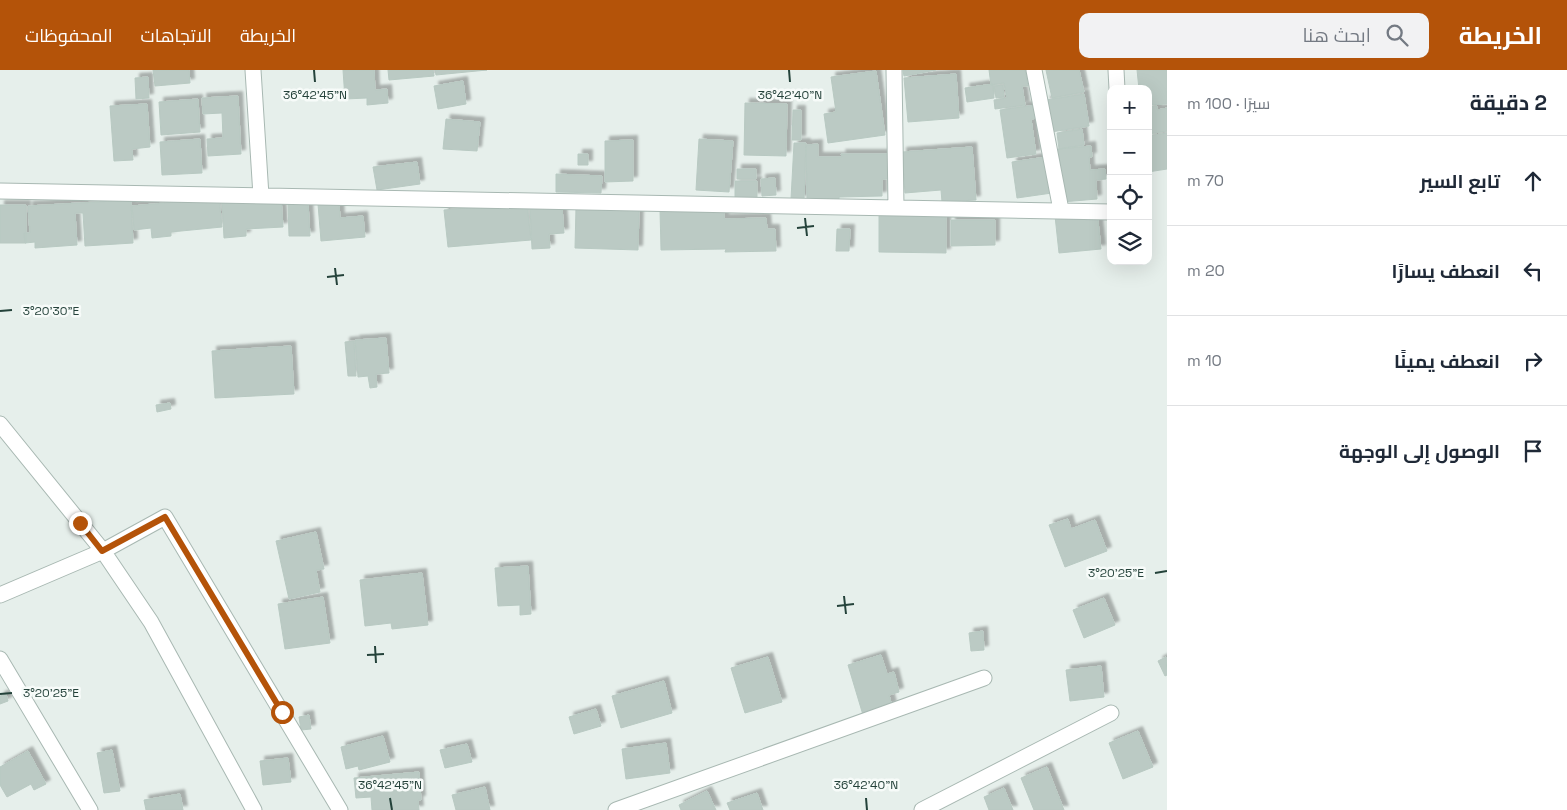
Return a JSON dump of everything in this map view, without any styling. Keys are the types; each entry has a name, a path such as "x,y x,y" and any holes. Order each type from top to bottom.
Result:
{"street":[{"path":"253,70 260,196"},
{"path":"894,70 896,207"},
{"path":"1034,70 1061,210"},
{"path":"1116,70 1117,85"},
{"path":"0,191 1107,212"},
{"path":"0,424 102,551 151,622 254,810"},
{"path":"0,595 102,551 165,517 340,810"},
{"path":"0,659 90,810"},
{"path":"616,810 984,678"},
{"path":"922,810 1111,713"}],"building":[{"path":"153,70 189,70 190,83 155,86"},
{"path":"343,70 374,70 375,90 387,89 388,103 367,105 367,98 345,99"},
{"path":"388,70 433,70 434,76 389,80"},
{"path":"435,70 487,70 436,75"},
{"path":"903,70 936,70 904,76"},
{"path":"989,70 1025,70 1028,86 1022,86 1025,105 995,109 994,100 1007,98 1004,83 991,85"},
{"path":"1046,70 1079,70 1084,92 1052,98"},
{"path":"1137,70 1167,70 1167,104 1152,105 1152,85 1139,85"},
{"path":"876,71 885,135 828,143 824,114 836,112 831,77"},
{"path":"956,74 959,118 908,122 904,78"},
{"path":"148,77 149,98 136,99 135,78"},
{"path":"463,81 466,104 438,109 434,86"},
{"path":"993,84 994,98 967,102 965,88"},
{"path":"1003,85 1004,97 996,98 994,86"},
{"path":"1084,94 1089,126 1051,132 1046,100"},
{"path":"238,96 241,154 208,156 207,139 223,138 222,113 203,114 202,98"},
{"path":"198,99 200,132 161,135 159,102"},
{"path":"745,103 787,104 786,156 744,155"},
{"path":"147,104 150,147 132,149 133,160 114,161 110,106"},
{"path":"1036,105 1038,118 1031,119 1036,154 1007,158 1000,110"},
{"path":"1157,106 1157,110 1167,108 1167,131 1152,133 1152,107"},
{"path":"793,110 801,110 801,140 792,140"},
{"path":"446,119 480,122 477,151 443,149"},
{"path":"1082,129 1084,145 1059,149 1057,133"},
{"path":"1167,133 1167,169 1152,171 1152,135"},
{"path":"200,139 202,173 162,175 160,142"},
{"path":"699,139 733,141 729,192 696,190"},
{"path":"633,140 633,181 605,182 605,141"},
{"path":"794,143 806,143 804,200 791,199"},
{"path":"818,144 818,157 842,157 841,154 893,154 894,179 882,179 882,196 839,197 839,200 807,200 806,145"},
{"path":"1091,146 1092,157 1089,157 1090,170 1105,169 1106,179 1096,180 1097,199 1062,202 1058,149"},
{"path":"972,147 976,200 942,202 941,190 905,193 902,152"},
{"path":"578,154 588,154 588,165 578,165"},
{"path":"1046,157 1052,193 1017,198 1012,162"},
{"path":"417,162 420,184 377,190 373,167"},
{"path":"737,169 756,169 756,179 737,179"},
{"path":"556,174 602,176 601,193 556,192"},
{"path":"775,178 776,195 762,196 761,179"},
{"path":"735,181 757,181 757,197 735,197"},
{"path":"219,198 222,227 171,232 171,236 152,238 151,228 134,230 132,206"},
{"path":"281,198 283,227 246,229 246,236 224,238 222,202"},
{"path":"131,200 133,243 85,246 83,213 75,213 77,245 35,248 35,242 25,243 24,233 30,233 28,206"},
{"path":"308,203 310,236 289,236 288,204"},
{"path":"339,203 340,218 363,216 365,237 321,241 318,204"},
{"path":"527,203 531,240 448,247 444,210"},
{"path":"0,205 26,205 26,243 0,243"},
{"path":"562,207 564,233 549,234 550,248 532,249 530,209"},
{"path":"576,207 639,208 638,250 575,248"},
{"path":"724,209 724,219 766,218 767,229 775,229 776,251 725,252 726,249 661,250 660,210"},
{"path":"1097,212 1101,249 1059,253 1055,216"},
{"path":"879,215 946,216 946,253 879,252"},
{"path":"951,220 995,220 995,245 951,246"},
{"path":"837,229 850,229 849,251 836,251"},
{"path":"386,338 389,373 376,374 377,387 370,388 368,376 358,377 355,340"},
{"path":"354,341 356,376 348,376 345,342"},
{"path":"291,346 294,394 215,398 212,351"},
{"path":"170,403 171,409 157,412 156,405"},
{"path":"1068,519 1071,529 1095,520 1107,551 1065,567 1049,525"},
{"path":"316,532 324,569 316,570 320,592 289,599 276,541"},
{"path":"528,566 531,614 520,615 520,605 498,606 495,568"},
{"path":"422,573 428,625 392,629 391,623 365,626 360,580"},
{"path":"323,597 330,643 285,649 278,604"},
{"path":"1104,598 1115,625 1084,638 1073,610"},
{"path":"983,631 984,650 971,651 969,633"},
{"path":"881,655 887,674 894,672 899,692 889,695 892,706 863,715 848,665"},
{"path":"768,657 782,702 745,713 731,668"},
{"path":"1166,657 1167,675 1165,676 1158,661"},
{"path":"1101,666 1104,697 1070,701 1066,670"},
{"path":"664,681 672,713 621,728 612,696"},
{"path":"6,694 8,701 0,704 0,696"},
{"path":"596,709 601,726 574,734 569,717"},
{"path":"309,715 311,729 301,730 299,717"},
{"path":"1138,731 1153,767 1123,779 1109,743"},
{"path":"383,736 390,762 359,770 358,766 346,769 341,747"},
{"path":"666,743 670,773 626,779 622,749"},
{"path":"467,744 472,762 445,768 440,750"},
{"path":"112,750 120,791 104,793 97,753"},
{"path":"28,751 46,784 34,790 31,784 7,797 0,785 0,767"},
{"path":"288,758 291,782 263,785 260,761"},
{"path":"1047,767 1064,810 1034,810 1021,778"},
{"path":"419,772 421,800 418,800 419,810 372,810 371,797 356,798 354,778"},
{"path":"485,787 490,810 456,810 452,795"},
{"path":"1004,788 1013,810 989,810 984,797"},
{"path":"707,791 716,810 681,810 679,805"},
{"path":"757,793 763,810 730,810 727,803"},
{"path":"180,794 183,810 146,810 144,800"}],"route":[{"path":"80,523 102,551 165,517 282,712"}]}
